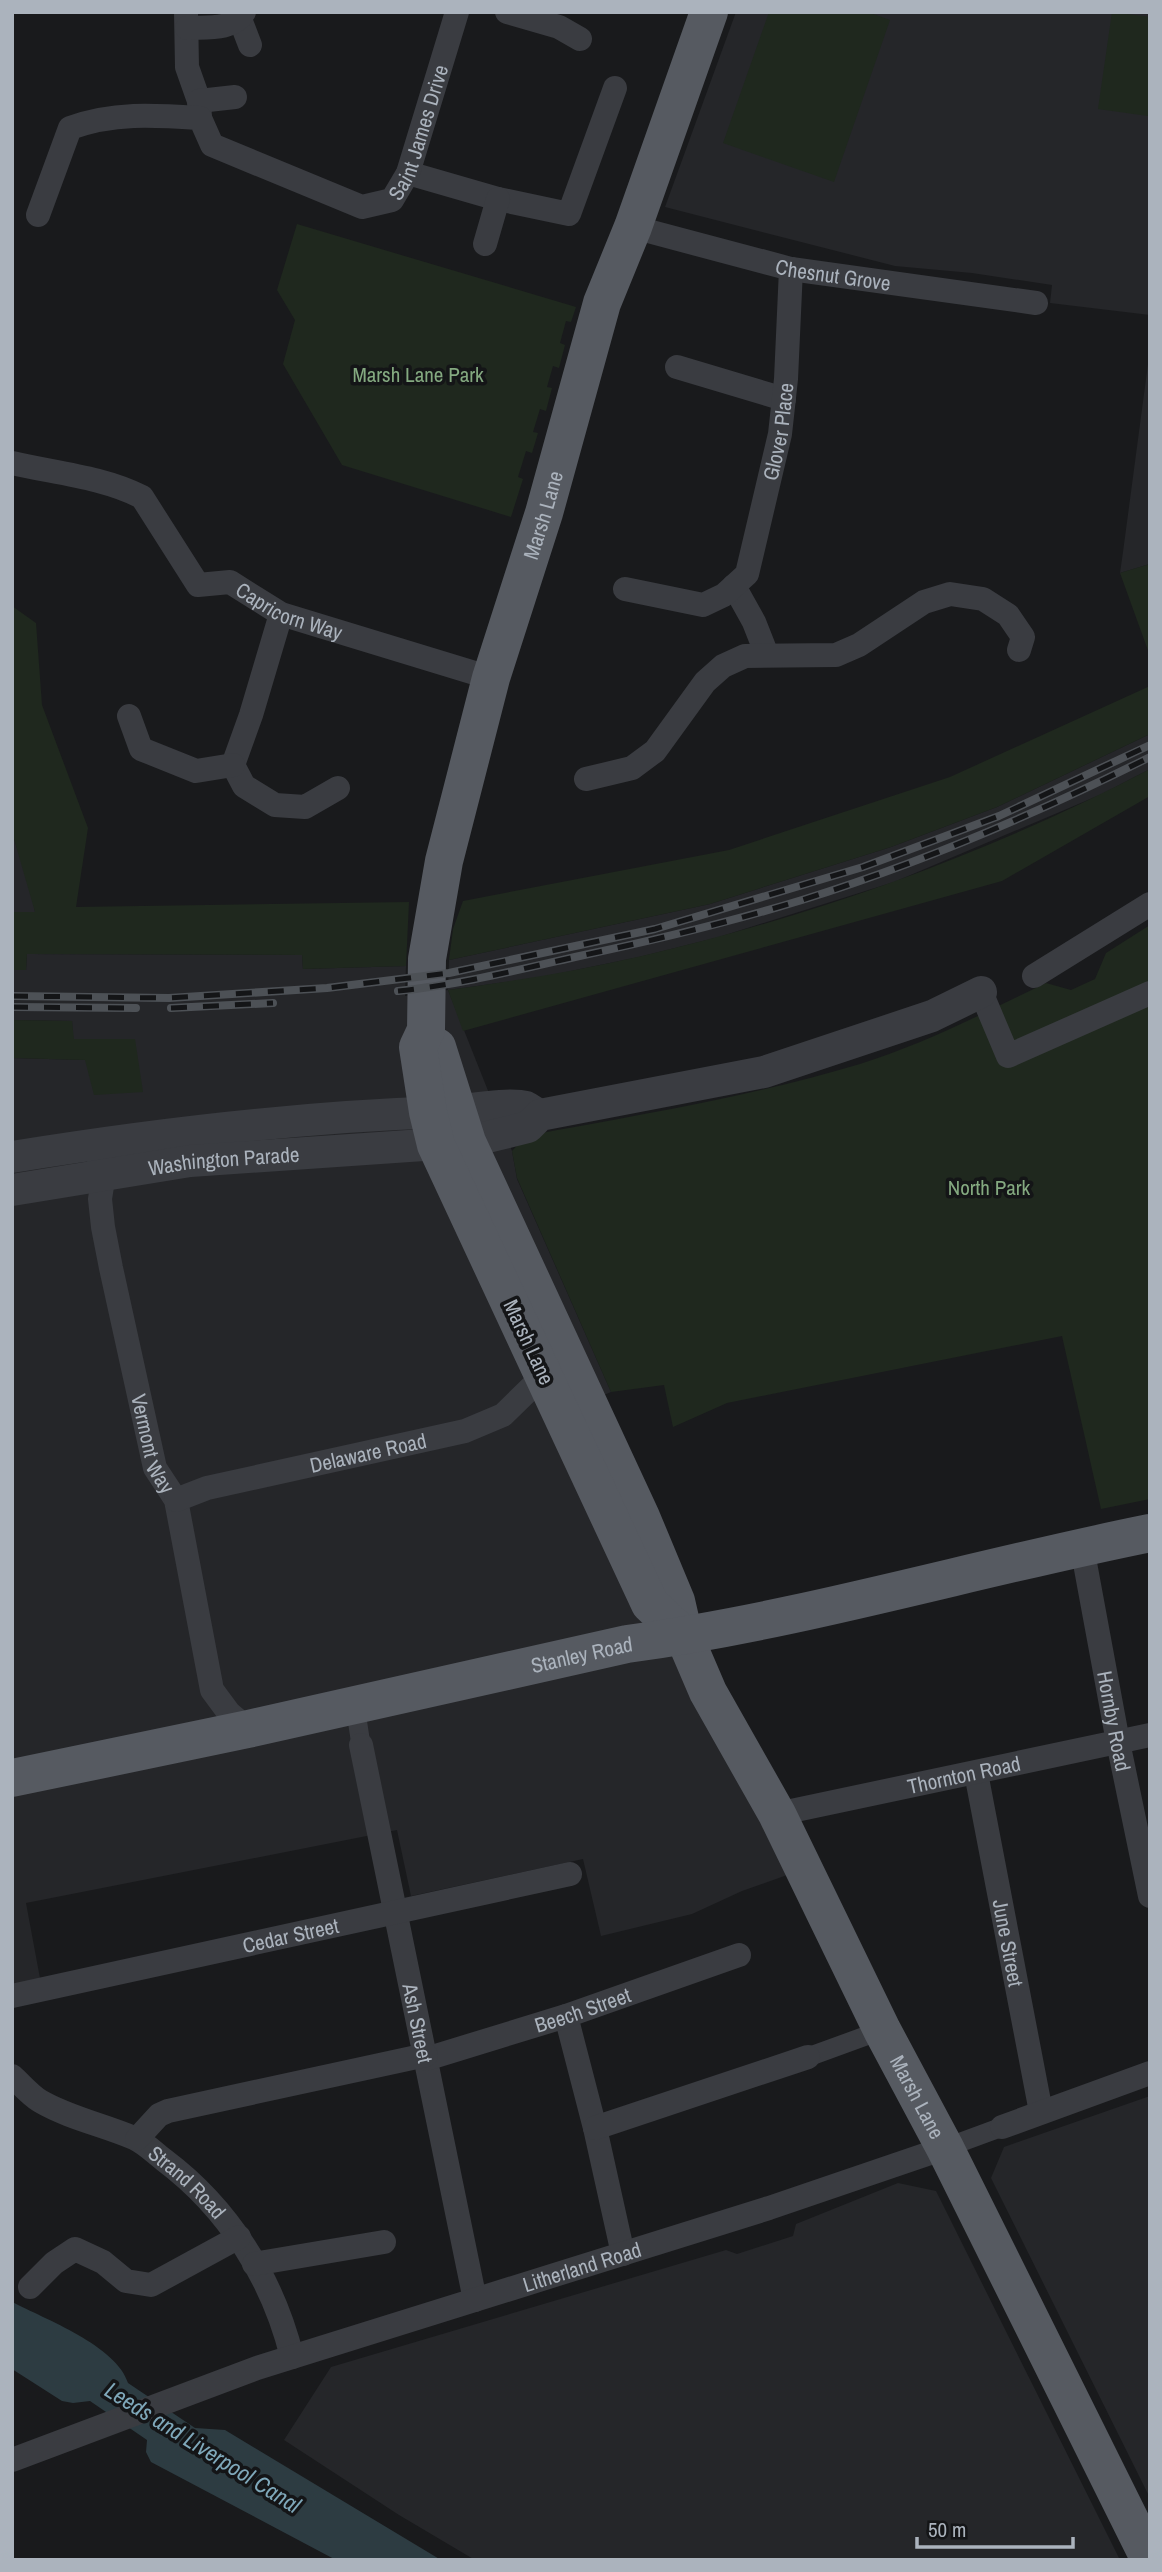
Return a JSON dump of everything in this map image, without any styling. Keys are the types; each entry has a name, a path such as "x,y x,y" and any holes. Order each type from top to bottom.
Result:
{"main road":[{"name":"Marsh Lane","path":"684,1636 650,1605 544,1375 447,1128 437,1045 426,1030 427,959 438,892 491,678 544,513 602,303 633,227 709,12"},
{"name":"Marsh Lane","path":"447,1128 641,1517 676,1601 684,1636 715,1707 777,1814 1150,2560"},
{"name":"Stanley Road","path":"12,1778 248,1729 626,1644 684,1636 896,1591 1082,1546 1150,1533"}],"street":[{"name":"Saint James Drive","path":"187,20 187,67 212,145 362,207 392,200 408,173 457,12"},
{"path":"507,12 569,26"},
{"path":"187,20 225,26 242,15 250,45"},
{"path":"408,173 498,199 569,214 615,88"},
{"path":"38,215 70,128 92,120 200,109 235,97"},
{"path":"485,244 498,199"},
{"name":"Chesnut Grove","path":"633,227 791,269 1036,303"},
{"name":"Glover Place","path":"625,589 703,605 724,595 747,574 780,435 791,269"},
{"path":"677,367 784,399"},
{"name":"Capricorn Way","path":"12,463 40,467 127,489 142,497 198,585 230,582 281,614 491,678"},
{"path":"734,586 754,622 767,654"},
{"path":"586,779 632,768 655,751 705,682 723,666 745,656 836,655 859,645 924,602 950,594 983,599 1008,615 1023,637 1019,650"},
{"path":"281,614 233,765 244,786 275,806 306,807 338,788"},
{"path":"129,716 141,749 196,771 233,765"},
{"path":"1034,976 1150,904"},
{"path":"447,1128 528,1127 540,1115 764,1072 932,1016 981,992 1008,1056 1150,993"},
{"name":"Washington Parade","path":"12,1157 94,1143 290,1121 447,1128"},
{"name":"Washington Parade","path":"12,1190 103,1173 190,1161 352,1149 447,1128"},
{"name":"Vermont Way","path":"94,1143 103,1173 100,1199 103,1227 152,1455 155,1468 176,1500 212,1690 229,1713 248,1729"},
{"name":"Delaware Road","path":"176,1500 207,1488 465,1431 503,1415 544,1375"},
{"name":"Hornby Road","path":"1082,1546 1150,1896"},
{"path":"355,1705 361,1745"},
{"name":"Thornton Road","path":"777,1814 1150,1735"},
{"name":"Ash Street","path":"361,1745 475,2300"},
{"name":"June Street","path":"976,1773 1041,2112"},
{"name":"Cedar Street","path":"12,1996 570,1874"},
{"name":"Beech Street","path":"137,2139 159,2115 168,2111 426,2057 566,2016 739,1955"},
{"path":"566,2016 595,2128 623,2254"},
{"path":"595,2128 883,2030"},
{"name":"Litherland Road","path":"12,2460 200,2388 769,2208 945,2148 1150,2073"},
{"name":"Strand Road","path":"12,2076 40,2101 137,2139 184,2174 217,2208 239,2237 268,2288 284,2325 292,2357"},
{"path":"30,2287 54,2263 75,2249 103,2262 126,2281 151,2285 239,2237"},
{"path":"254,2264 384,2242"}],"shaded area":[{"path":"736,12 1150,12 1150,315 1050,303 1052,285 972,273 895,266 665,207"},
{"path":"1150,349 1150,564 1120,573 1123,552"},
{"path":"1150,734 1150,769 1102,794 894,882 719,937 639,957 542,977 448,990 449,960 710,904 891,847 997,807"},
{"path":"12,832 31,891 35,912 12,912"},
{"path":"27,954 302,955 303,969 406,966 405,996 448,990 512,1151 517,1179 611,1392 578,1406 804,1869 742,1891 692,1914 601,1936 583,1859 411,1896 397,1830 26,1903 42,1989 12,1996 12,1058 85,1060 142,1092 73,1039 72,1021 12,1020 12,970 26,970"},
{"path":"1150,2096 1150,2498 991,2178 1004,2147"},
{"path":"898,2183 936,2191 1120,2560 475,2560 399,2515 284,2440 331,2367 726,2250 737,2254 793,2236 796,2224"}],"green space":[{"path":"769,12 868,12 890,20 834,182 723,143"},
{"path":"1112,12 1150,17 1148,116 1098,109"},
{"name":"Marsh Lane Park","path":"297,224 576,307 571,322 566,321 560,343 565,345 559,368 553,366 547,387 552,388 546,411 540,409 533,432 538,433 532,453 526,451 518,477 523,479 511,517 342,465 283,364 295,320 277,290"},
{"path":"1150,564 1150,656 1120,573"},
{"path":"12,606 36,623 42,705 88,828 76,907 409,902 406,966 303,969 302,955 27,954 26,970 12,970 12,912 35,912 12,832"},
{"path":"1150,686 1150,734 997,807 891,847 710,904 449,960 453,929 463,901 729,850 950,777"},
{"path":"1150,769 1150,796 1002,881 463,1031 448,990 642,956 708,940 837,901 902,879 1028,828"},
{"name":"North Park","path":"1150,925 1150,1499 1101,1509 1062,1336 727,1403 673,1427 664,1385 611,1392 517,1178 512,1151 526,1136 736,1096 819,1076 884,1056 954,1027 1046,983 1071,990 1095,979 1106,953"},
{"path":"12,1020 72,1021 74,1039 135,1039 143,1092 94,1095 85,1060 12,1058"}],"water":[{"name":"Leeds and Liverpool Canal","path":"12,2302 60,2325 95,2346 110,2357 128,2383 195,2428 225,2430 441,2560 336,2560 151,2462 146,2452 147,2440 90,2401 62,2401 12,2369"}],"railway":[{"path":"12,996 169,998 327,988 449,973 655,929 863,867 999,816 1150,745"},
{"path":"398,991 465,981 632,945 717,924 847,886 979,836 1150,757"},
{"path":"171,1008 273,1003"},
{"path":"12,1007 136,1008"}]}
